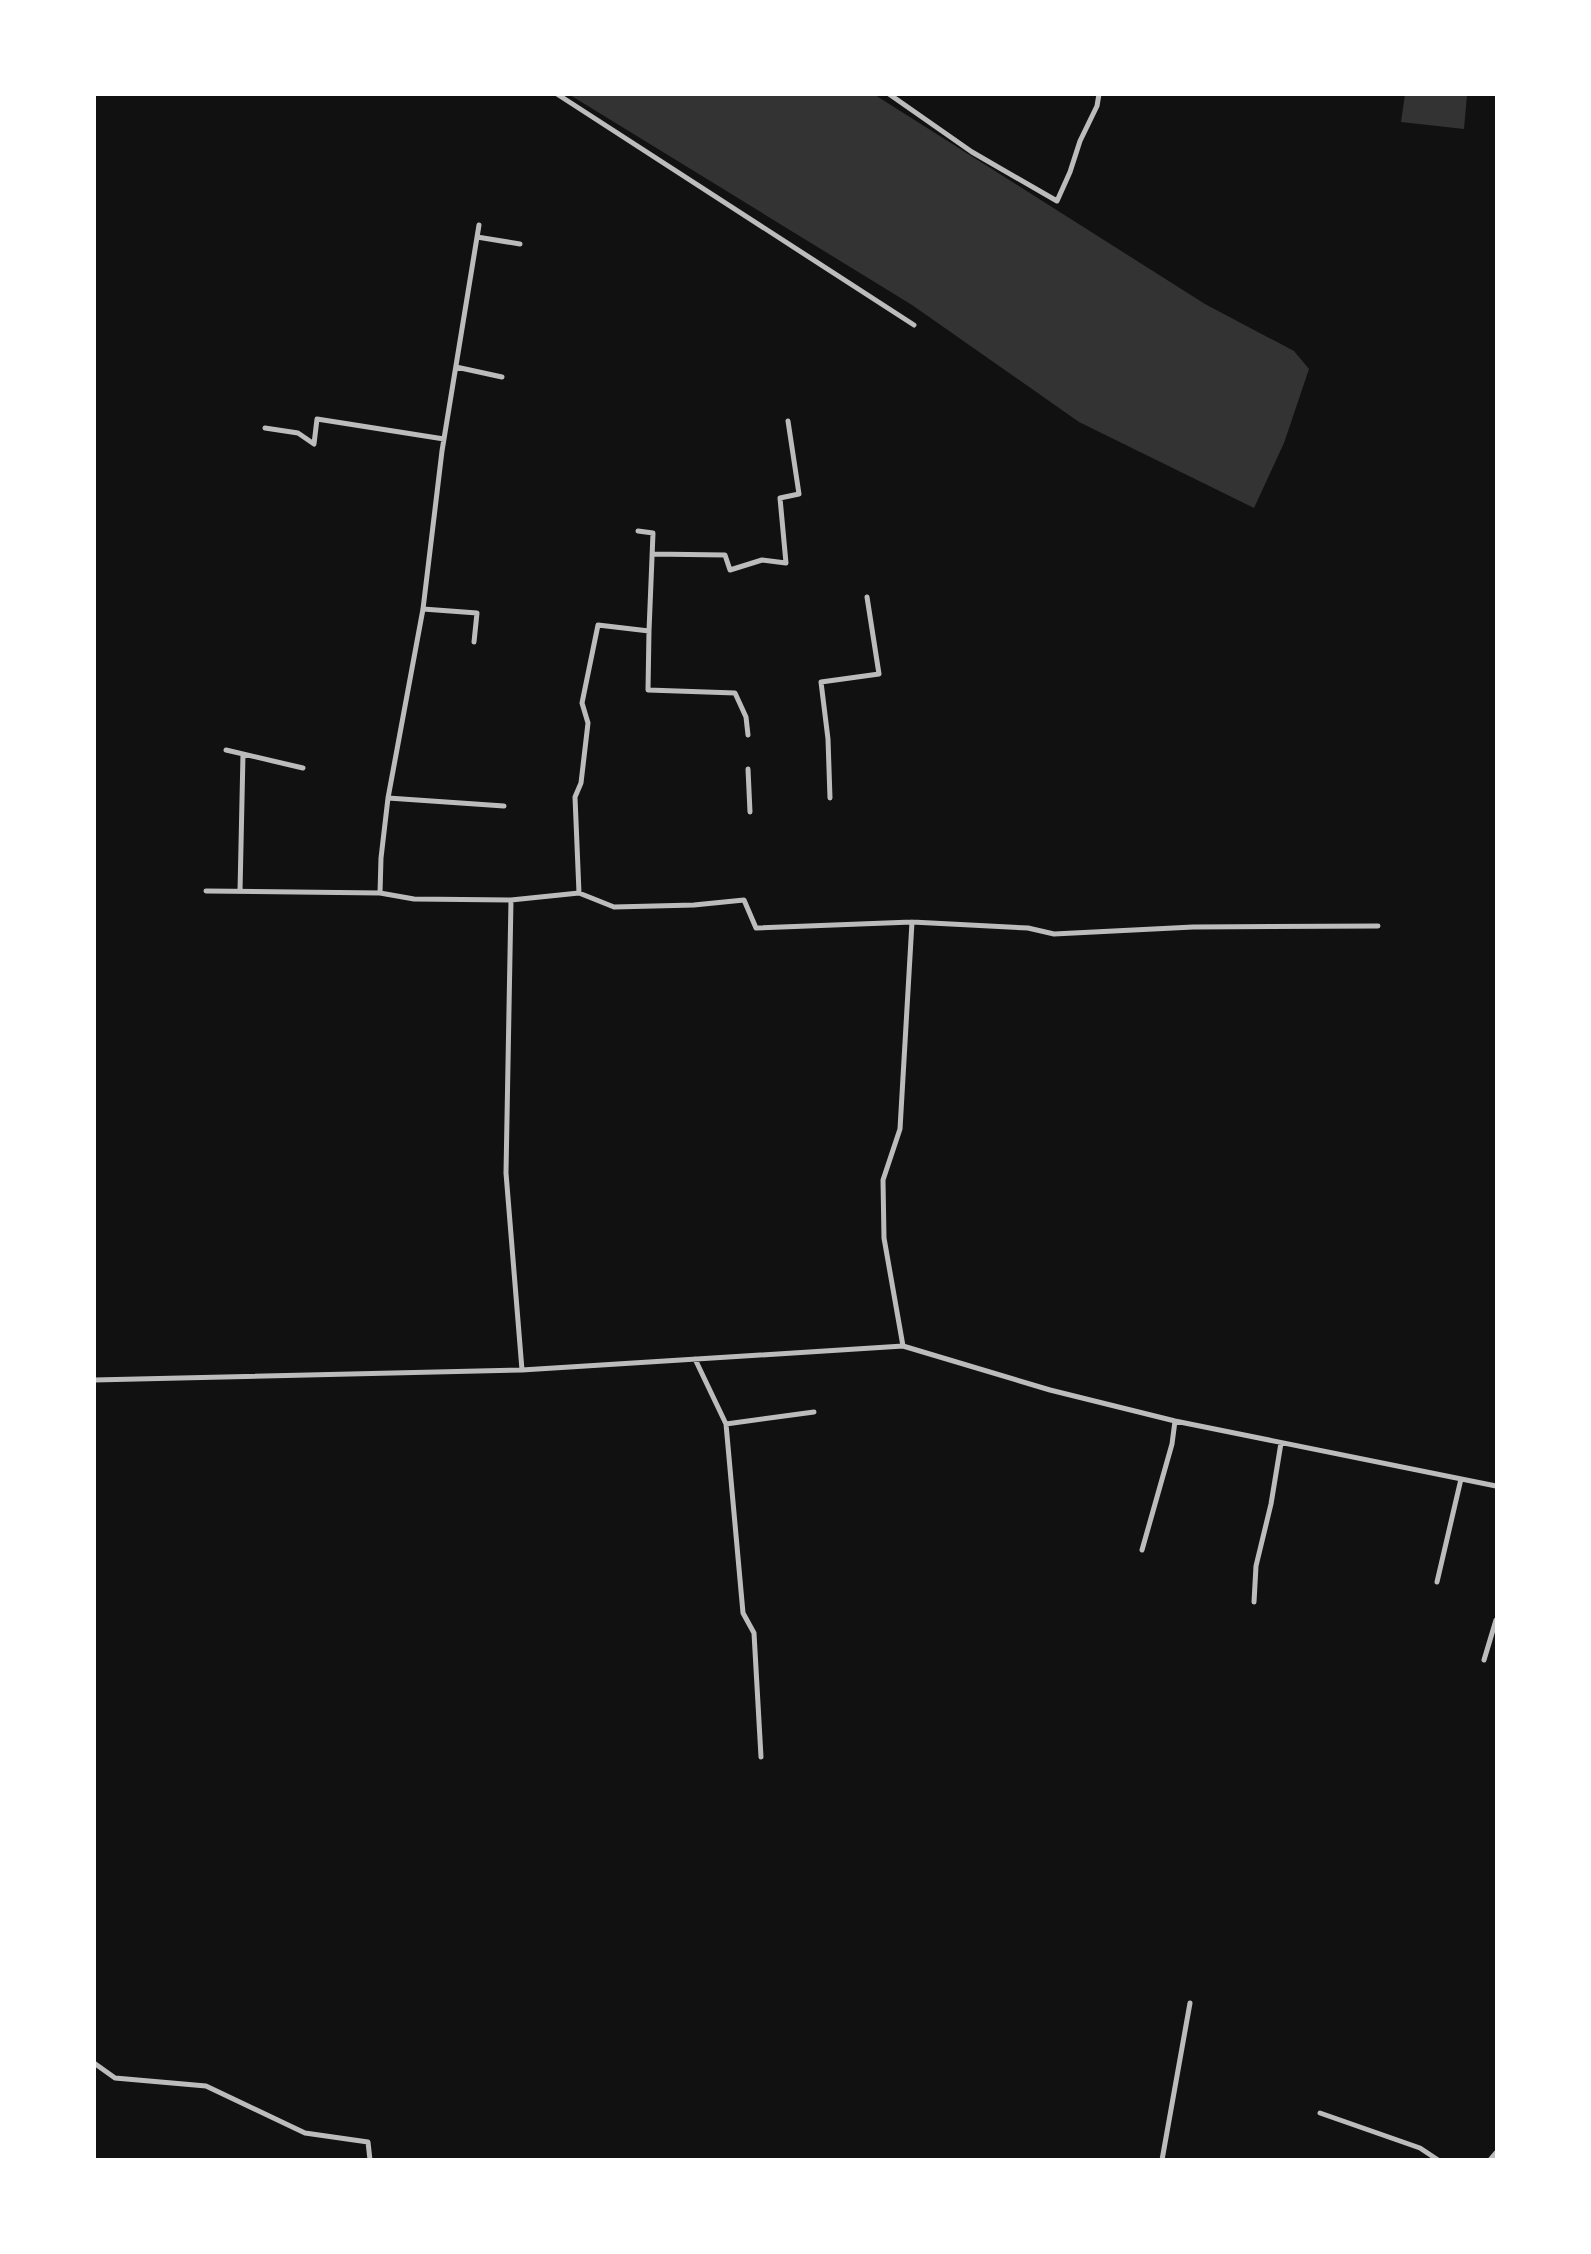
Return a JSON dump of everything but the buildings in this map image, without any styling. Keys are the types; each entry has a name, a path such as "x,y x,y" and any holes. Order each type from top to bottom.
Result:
{"street":[{"path":"556,94 914,325"},
{"path":"889,94 972,152 1057,201 1097,106 1099,94"},
{"path":"380,893 388,798 423,609 444,439 479,225"},
{"path":"477,237 520,243"},
{"path":"456,368 502,377"},
{"path":"265,428 298,433 314,444 317,419 444,439"},
{"path":"652,554 725,555 730,570 762,560 786,563 780,498 799,494 788,421"},
{"path":"638,531 653,533 648,690 735,693 746,717 748,735"},
{"path":"830,798 828,738 821,682 879,674 867,597"},
{"path":"423,609 477,614 474,642"},
{"path":"579,893 575,797 581,783 588,723 582,703 598,625 649,631"},
{"path":"226,750 303,768"},
{"path":"240,891 243,754"},
{"path":"748,769 750,813"},
{"path":"388,798 503,806"},
{"path":"206,891 380,893 414,899 511,900 579,893 614,907 694,905 744,900 756,928 912,922 1028,928 1054,934 1205,927 1378,926"},
{"path":"511,900 506,1173 522,1370"},
{"path":"903,1346 884,1238 883,1180 900,1129 912,922"},
{"path":"94,1380 522,1370 903,1346 1050,1390 1175,1422 1496,1486"},
{"path":"695,1359 726,1424 743,1613 754,1633 761,1757"},
{"path":"726,1424 814,1412"},
{"path":"1142,1550 1172,1444 1175,1422"},
{"path":"1254,1602 1256,1566 1271,1504 1281,1443"},
{"path":"1437,1582 1461,1479"},
{"path":"1484,1660 1496,1620"},
{"path":"1161,2160 1190,2003"},
{"path":"94,2063 115,2078 206,2087 304,2133 368,2142 370,2160"},
{"path":"1320,2113 1420,2148 1438,2160"},
{"path":"1490,2160 1496,2153"}],"shaded area":[{"path":"1405,94 1467,95 1464,129 1401,122"},
{"path":"570,95 875,95 1205,304 1294,351 1309,369 1284,443 1254,508 1079,422 912,305"}]}
